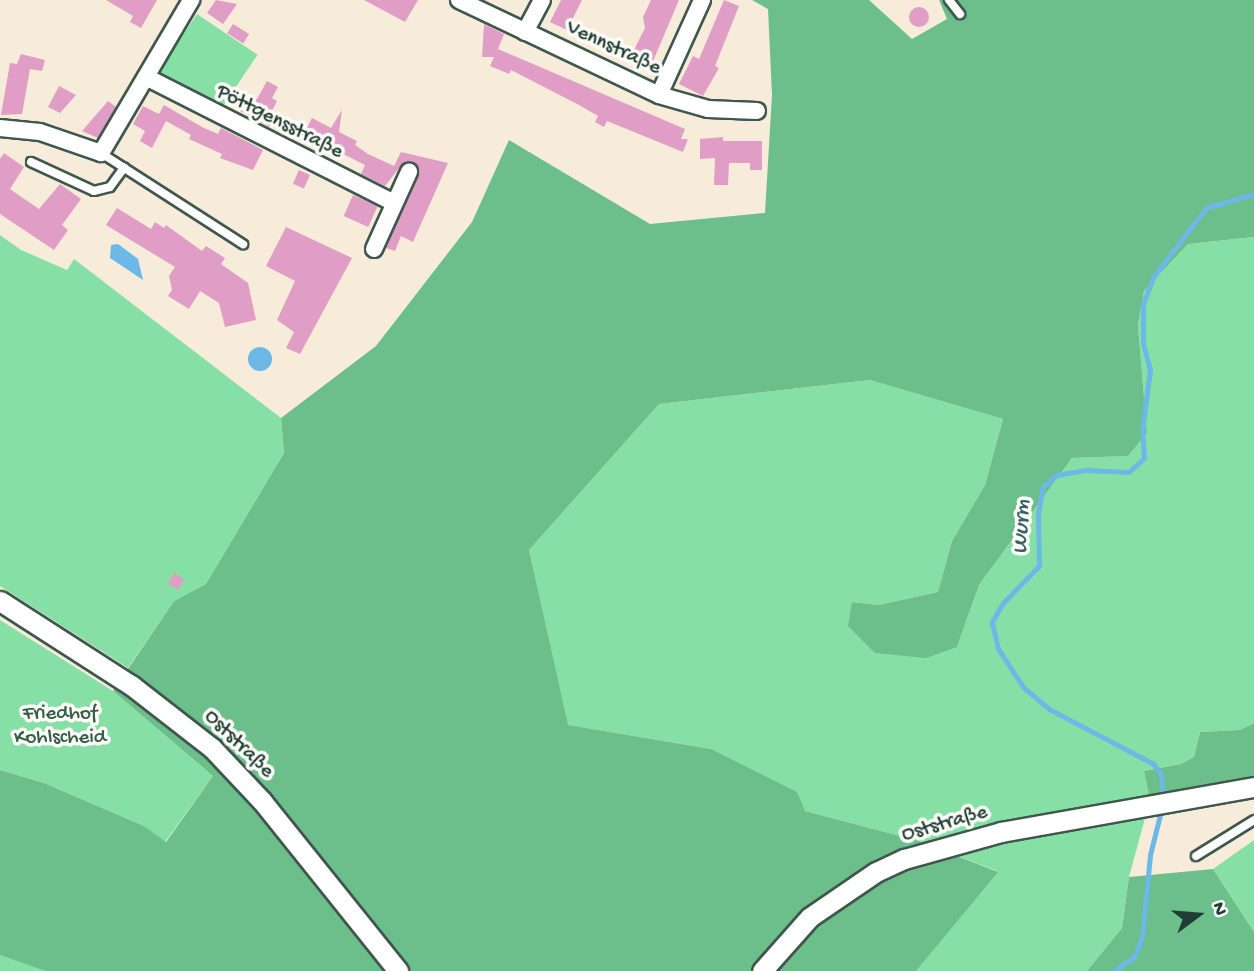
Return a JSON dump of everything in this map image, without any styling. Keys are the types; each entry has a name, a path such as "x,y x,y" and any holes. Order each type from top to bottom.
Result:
{"street":[{"name":"Vennstraße","path":"459,0 659,95 708,109 757,111"},
{"path":"525,32 542,0"},
{"path":"659,95 702,0"},
{"path":"0,128 40,132 101,153 146,77 185,2"},
{"name":"Pöttgensstraße","path":"146,77 394,203"},
{"path":"374,249 409,172"},
{"name":"Oststraße","path":"0,601 131,685 212,748 262,801 398,971"},
{"name":"Oststraße","path":"762,971 810,917 876,872 904,859 1001,832 1179,803 1254,787"}],"lane":[{"path":"949,0 960,14"},
{"path":"101,153 243,244"},
{"path":"31,162 94,191 110,187 124,168"},
{"path":"1196,856 1254,820"}],"green space":[{"path":"752,0 869,0 912,39 947,19 939,0 1254,0 1254,237 1188,244 1144,291 1138,325 1147,433 1128,456 1072,458 979,585 957,647 926,658 875,653 848,626 852,602 879,605 938,592 952,541 985,485 1003,419 870,380 659,404 529,550 568,725 711,749 797,792 805,811 919,841 998,872 916,971 46,971 0,955 0,770 44,783 144,826 166,842 213,776 113,691 174,601 206,584 284,453 281,418 376,346 472,222 509,140 650,224 765,213 772,95 768,9"},
{"path":"197,14 258,55 218,114 157,73"},
{"path":"0,235 21,250 67,270 74,259 281,418 284,453 206,584 174,601 128,668 0,586"},
{"path":"1254,237 1254,723 1240,730 1200,732 1194,757 1181,764 1144,771 1150,800 1129,877 1122,928 1087,971 916,971 997,871 919,841 805,811 711,749 567,725 529,550 659,404 870,380 1003,419 985,485 952,541 938,592 879,605 852,602 957,647 979,585 1072,458 1128,456 1147,433 1138,325 1144,291 1188,244"},
{"name":"Friedhof Kohlscheid","path":"0,620 113,691 213,776 165,842 144,826 44,783 0,770"},
{"path":"1254,723 1254,782 1150,800 1144,771 1181,764 1194,757 1200,732 1240,730"},
{"path":"1254,840 1254,932 1213,869"},
{"path":"1213,869 1254,932 1254,971 1087,971 1122,928 1129,877"},
{"path":"0,955 31,964 46,971 0,971"}],"water":[{"path":"118,244 138,259 143,280 110,258 111,245"},
{"path":"260,347 268,351 272,359 268,367 260,371 252,367 248,359 252,351"}],"building":[{"path":"106,0 157,0 141,28 130,22 133,16"},
{"path":"216,0 237,4 223,24 207,13"},
{"path":"364,0 418,0 405,22"},
{"path":"561,0 582,0 567,30 550,22"},
{"path":"651,0 679,0 651,66 631,56 645,28 643,17"},
{"path":"724,0 739,6 715,66 719,68 703,96 679,84 693,56 699,59"},
{"path":"919,7 926,10 929,17 926,24 919,27 912,24 909,17 912,10"},
{"path":"233,24 249,34 243,43 227,33"},
{"path":"484,24 504,34 498,49 685,129 681,139 688,139 683,152 607,121 604,127 595,122 598,116 579,105 511,70 509,74 490,66 494,57 482,57"},
{"path":"21,54 45,60 42,71 30,69 22,114 1,115 10,63 17,64"},
{"path":"267,81 278,87 272,98 277,101 272,111 276,113 269,127 240,111 247,98 257,99"},
{"path":"59,86 76,95 60,113 48,107"},
{"path":"108,101 116,107 98,138 82,131"},
{"path":"164,105 202,127 218,134 221,128 263,150 253,170 220,158 222,154 189,139 191,135 166,121 152,148 140,141 145,131 133,124 143,106 159,114"},
{"path":"342,110 339,132 357,141 355,145 368,154 394,166 401,152 448,163 413,242 401,236 395,251 386,248 419,170 414,163 403,163 385,186 361,174 365,165 304,134 312,118 331,128"},
{"path":"723,137 723,141 762,141 762,170 750,170 750,163 729,163 728,185 714,185 715,158 700,159 700,139"},
{"path":"4,153 24,167 10,189 39,209 60,184 81,199 62,225 68,230 54,250 0,214 0,159"},
{"path":"299,170 310,175 304,189 293,184"},
{"path":"353,195 378,206 368,227 344,216"},
{"path":"117,208 151,229 155,222 164,228 166,225 202,251 206,246 225,258 221,264 248,283 256,320 225,327 219,303 200,291 189,309 168,296 172,290 169,276 175,267 106,225"},
{"path":"286,227 352,258 300,354 286,348 294,332 277,320 295,281 266,266"},
{"path":"174,573 184,579 178,589 168,583"}],"waterway":[{"name":"Wurm","path":"1163,799 1161,774 1153,764 1050,710 1023,687 998,649 992,622 1003,603 1039,566 1038,514 1043,487 1057,475 1086,470 1129,472 1144,458 1142,431 1150,370 1143,343 1143,304 1154,276 1206,208 1254,194"},
{"name":"Wurm","path":"1114,971 1134,957 1142,937 1150,855 1162,807"}]}
